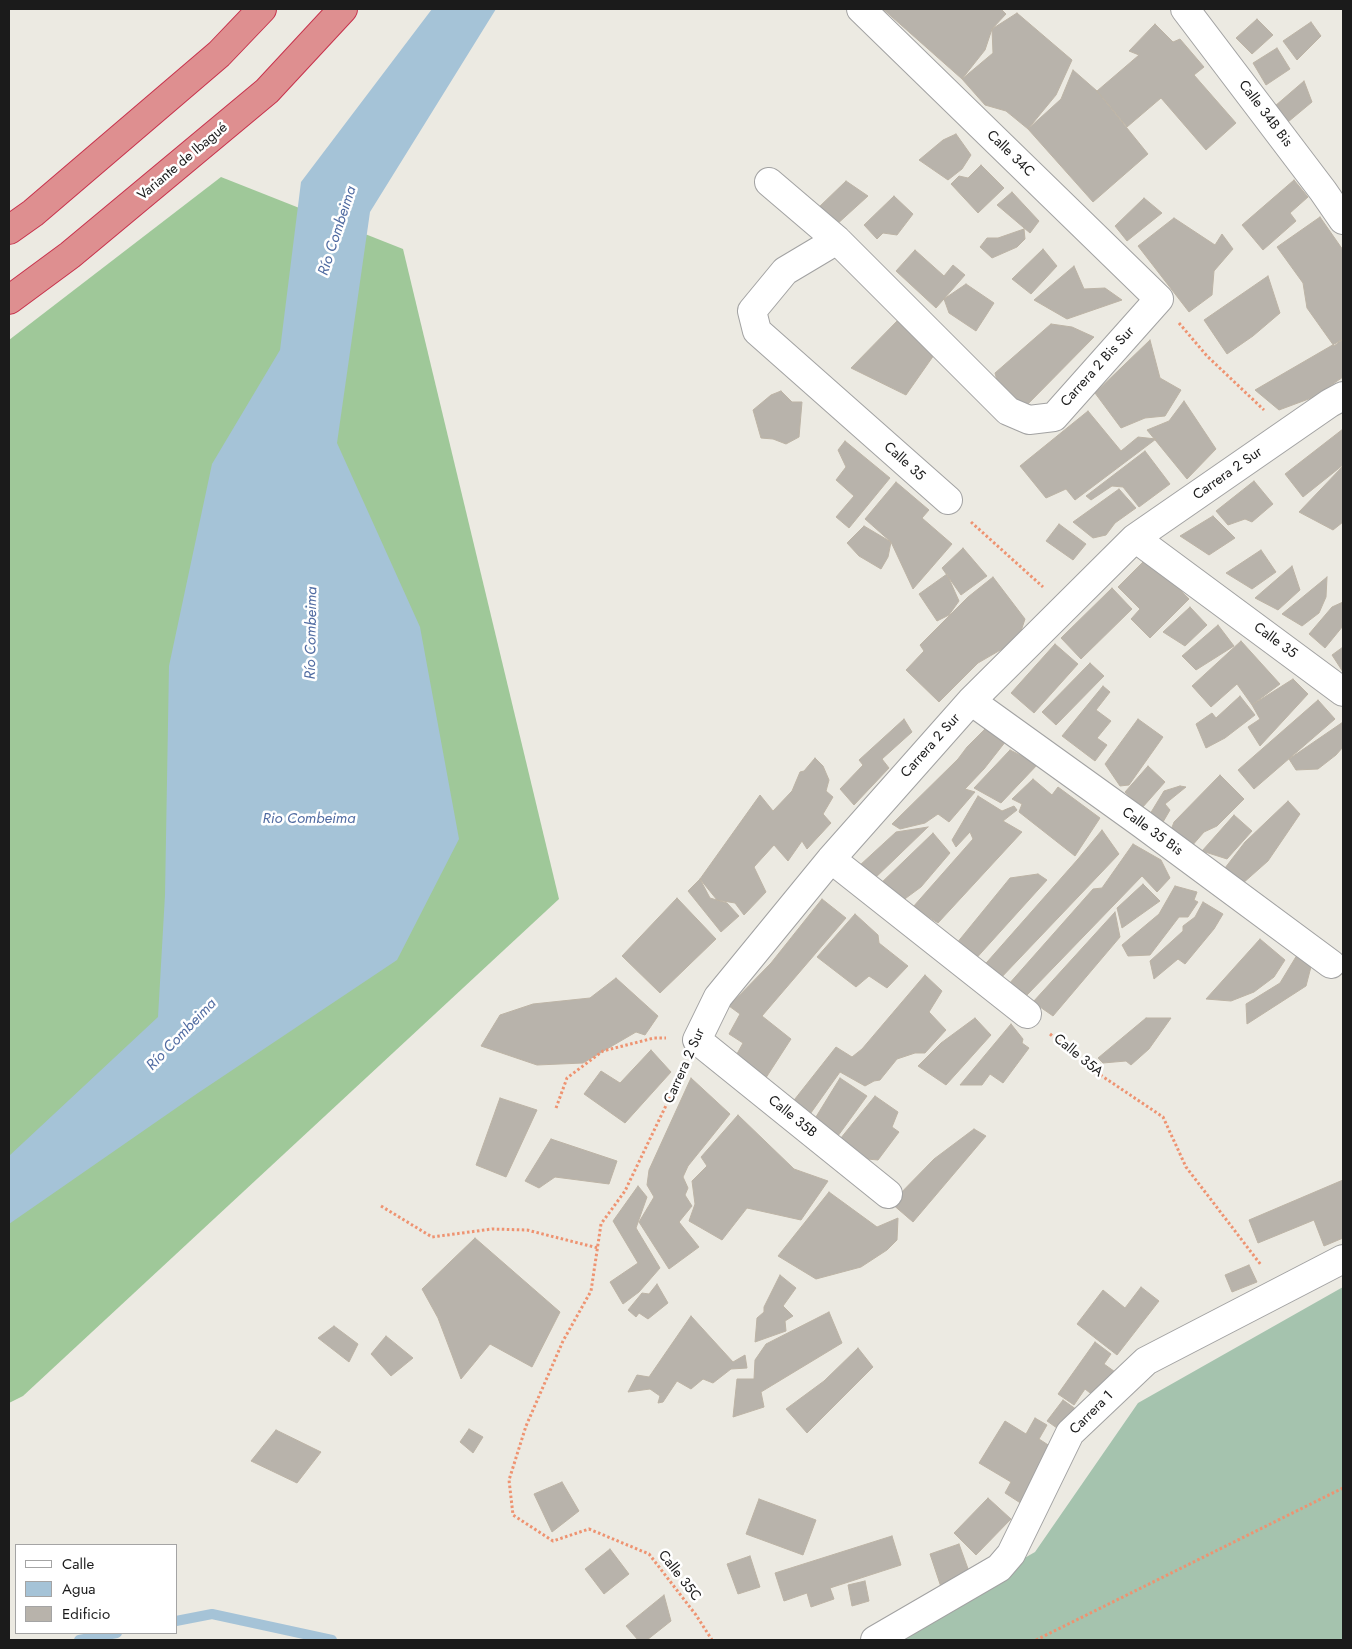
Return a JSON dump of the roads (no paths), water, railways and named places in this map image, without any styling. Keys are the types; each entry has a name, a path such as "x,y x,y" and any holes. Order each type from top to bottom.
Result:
{"highway":[{"path":"9,230 33,213 219,54 262,9"},
{"name":"Variante de Ibagué","path":"9,300 70,255 267,91 343,9"}],"street":[{"name":"Calle 34C","path":"861,9 1159,299"},
{"name":"Calle 34B Bis","path":"1185,9 1323,190 1343,220"},
{"path":"768,182 837,240"},
{"name":"Carrera 2 Bis Sur","path":"837,240 1008,411 1029,420 1054,417 1159,299"},
{"name":"Calle 35","path":"837,240 785,271 752,311 757,331 948,500"},
{"name":"Carrera 2 Sur","path":"696,1040 718,997 831,859 971,701 1065,607 1135,538 1288,432 1339,404"},
{"name":"Calle 35","path":"1135,538 1343,692"},
{"name":"Calle 35 Bis","path":"971,701 1142,824 1330,964"},
{"path":"831,859 1027,1014"},
{"name":"Calle 35B","path":"696,1040 888,1194"},
{"name":"Carrera 1","path":"875,1640 999,1568 1011,1554 1070,1432 1146,1361 1343,1259"}],"water":[{"name":"Rio Combeima","path":"432,9 496,9 370,212 337,443 420,627 459,839 397,960 195,1095 9,1224 9,1156 158,1017 165,895 169,666 212,464 280,350 301,182"}],"waterway":[{"path":"178,1621 212,1614 332,1640"},
{"path":"79,1640 112,1634"}],"water label":[{"name":"Río Combeima","path":"338,231"},
{"name":"Río Combeima","path":"312,633"},
{"name":"Río Combeima","path":"182,1035"}]}
